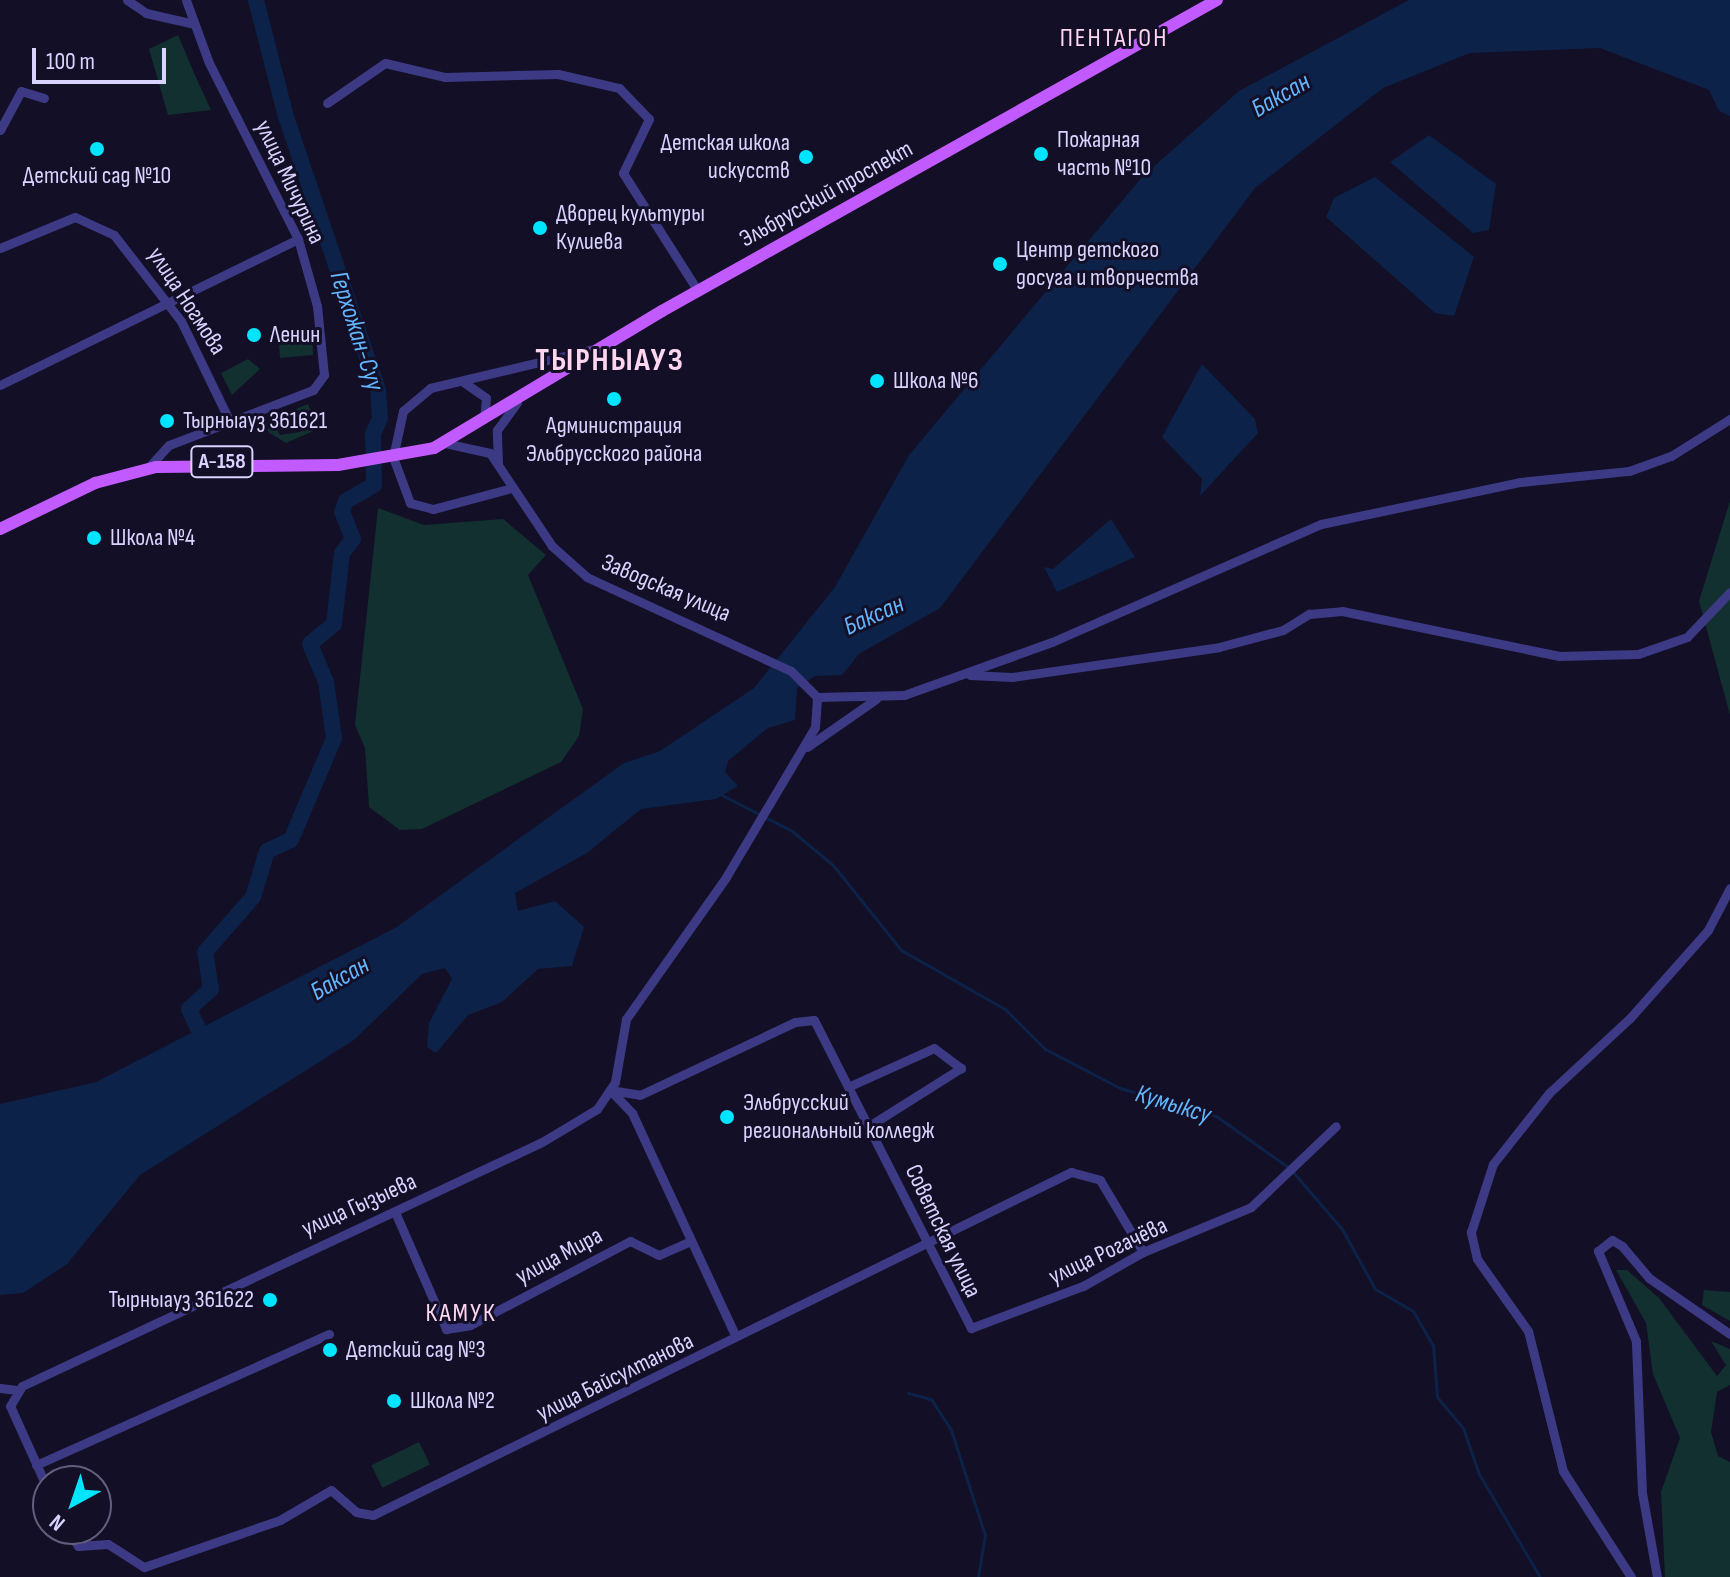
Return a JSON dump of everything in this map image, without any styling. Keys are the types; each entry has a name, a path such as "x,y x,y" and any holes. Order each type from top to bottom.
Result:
{"main road":[{"name":"Эльбрусский проспект","path":"0,529 95,483 148,468 297,465 423,452 445,443 698,291 1217,0"}],"street":[{"path":"127,0 146,13 194,24"},
{"name":"улица Мичурина","path":"148,468 169,445 322,382 319,321 298,239 194,24 186,0"},
{"path":"327,103 385,63 445,77 558,74 619,88 649,119 623,173 698,291"},
{"path":"0,130 21,91 44,98"},
{"name":"улица Ногмова","path":"0,248 64,220 89,218 133,254 190,335 230,422"},
{"path":"0,385 298,239"},
{"path":"512,488 433,509 410,503 400,489 393,457 403,411 425,390 601,347"},
{"path":"462,381 486,398 484,422"},
{"path":"498,464 497,430 517,402"},
{"path":"803,751 876,699 963,675 1321,524 1520,482 1629,471 1671,456 1730,419"},
{"path":"445,443 478,445 498,464"},
{"name":"Заводская улица","path":"498,464 552,546 587,577 774,659 814,693"},
{"path":"963,675 1012,677 1219,647 1283,630 1309,614 1342,611 1559,656 1638,654 1687,637 1730,592"},
{"path":"734,1333 632,1113 610,1090 626,1019 758,825 803,751 818,720 814,693 876,699"},
{"path":"1631,1577 1563,1471 1528,1331 1477,1259 1471,1232 1493,1164 1549,1093 1630,1018 1708,930 1730,888"},
{"name":"Советская улица","path":"610,1090 640,1095 810,1019 850,1086 928,1240 960,1314 977,1327"},
{"path":"850,1086 934,1048 961,1068 869,1126"},
{"name":"улица Гызыева","path":"17,1390 578,1124 610,1090"},
{"name":"улица Рогачёва","path":"977,1327 1083,1286 1143,1252 1251,1207 1302,1152 1336,1126"},
{"name":"улица Байсултанова","path":"110,1545 144,1567 280,1520 331,1490 345,1495 356,1512 373,1515 486,1453 541,1435 708,1354 734,1333 1078,1171 1100,1180 1143,1252"},
{"name":"улица Мира","path":"395,1212 446,1329 470,1325 630,1241 659,1255 691,1241"},
{"path":"1657,1577 1642,1493 1636,1341 1598,1251 1612,1240 1622,1246 1649,1278 1730,1334"},
{"path":"0,1388 17,1390 10,1406 36,1465 329,1334"}],"green space":[{"path":"178,35 211,110 168,115 149,49"},
{"path":"312,328 313,355 280,358 279,344"},
{"path":"248,359 260,369 232,395 221,373"},
{"path":"308,404 318,429 286,443 268,432 268,422 287,414 290,420 276,427 280,435 300,432 309,422 291,411"},
{"path":"1730,501 1730,715 1699,601"},
{"path":"378,508 424,525 503,519 546,555 528,575 583,709 579,736 561,762 422,829 400,830 369,807 365,748 355,725"},
{"path":"1616,1270 1627,1270 1659,1298 1717,1376 1726,1365 1711,1341 1730,1349 1730,1385 1717,1392 1711,1432 1718,1456 1730,1462 1730,1577 1665,1577 1661,1492 1680,1438 1653,1374 1646,1323"},
{"path":"1704,1290 1730,1292 1730,1321 1702,1305"},
{"path":"419,1442 430,1464 382,1488 371,1465"}],"water":[{"name":"Баксан","path":"1409,0 1730,0 1730,116 1719,111 1709,90 1600,48 1470,53 1383,88 1255,188 940,608 859,654 842,675 815,676 797,688 795,720 768,728 728,761 725,772 738,786 716,799 641,809 587,853 515,893 518,911 555,901 584,927 572,966 538,969 502,1002 468,1015 436,1053 427,1047 429,1023 452,979 445,968 422,974 354,1040 140,1175 67,1264 23,1293 0,1295 0,1104 96,1082 395,928 624,763 660,751 754,688 835,587 909,455 1142,177 1239,91"},
{"path":"1429,135 1496,184 1489,230 1473,233 1390,162"},
{"path":"1375,177 1474,257 1454,316 1435,313 1326,217 1334,198"},
{"path":"1202,364 1255,419 1258,433 1200,496 1202,479 1162,437"},
{"path":"1111,519 1135,557 1057,592 1044,567 1053,569"}],"waterway":[{"name":"Герхожан-Суу","path":"208,1050 189,1009 211,989 205,952 253,897 267,851 291,840 334,738 326,682 310,644 334,624 342,553 353,539 342,512 346,501 374,485 373,434 380,418 378,390 286,117 256,0"},
{"name":"Кумыксу","path":"718,793 792,831 833,865 901,950 1005,1009 1045,1049 1120,1088 1216,1116 1288,1167"},
{"name":"Кумыксу","path":"1293,1172 1342,1229 1375,1289 1413,1311 1433,1345 1437,1397 1463,1428 1479,1474 1540,1577"},
{"path":"908,1393 931,1399 951,1430 985,1535 978,1577"}],"place":[{"name":"Детский сад №10","path":"97,149"},
{"name":"Пожарная часть №10","path":"1041,154"},
{"name":"Детская школа искусств","path":"806,157"},
{"name":"Дворец культуры Кулиева","path":"540,228"},
{"name":"Центр детского досуга и творчества","path":"1000,264"},
{"name":"Ленин","path":"254,335"},
{"name":"Школа №6","path":"877,381"},
{"name":"Администрация Эльбрусского района","path":"614,399"},
{"name":"Тырныауз 361621","path":"167,421"},
{"name":"Школа №4","path":"94,538"},
{"name":"Эльбрусский региональный колледж","path":"727,1117"},
{"name":"Тырныауз 361622","path":"270,1300"},
{"name":"Детский сад №3","path":"330,1350"},
{"name":"Школа №2","path":"394,1401"}],"district":[{"name":"ПЕНТАГОН","path":"1114,39"},
{"name":"ТЫРНЫАУЗ","path":"610,361"},
{"name":"КАМУК","path":"461,1314"}]}
